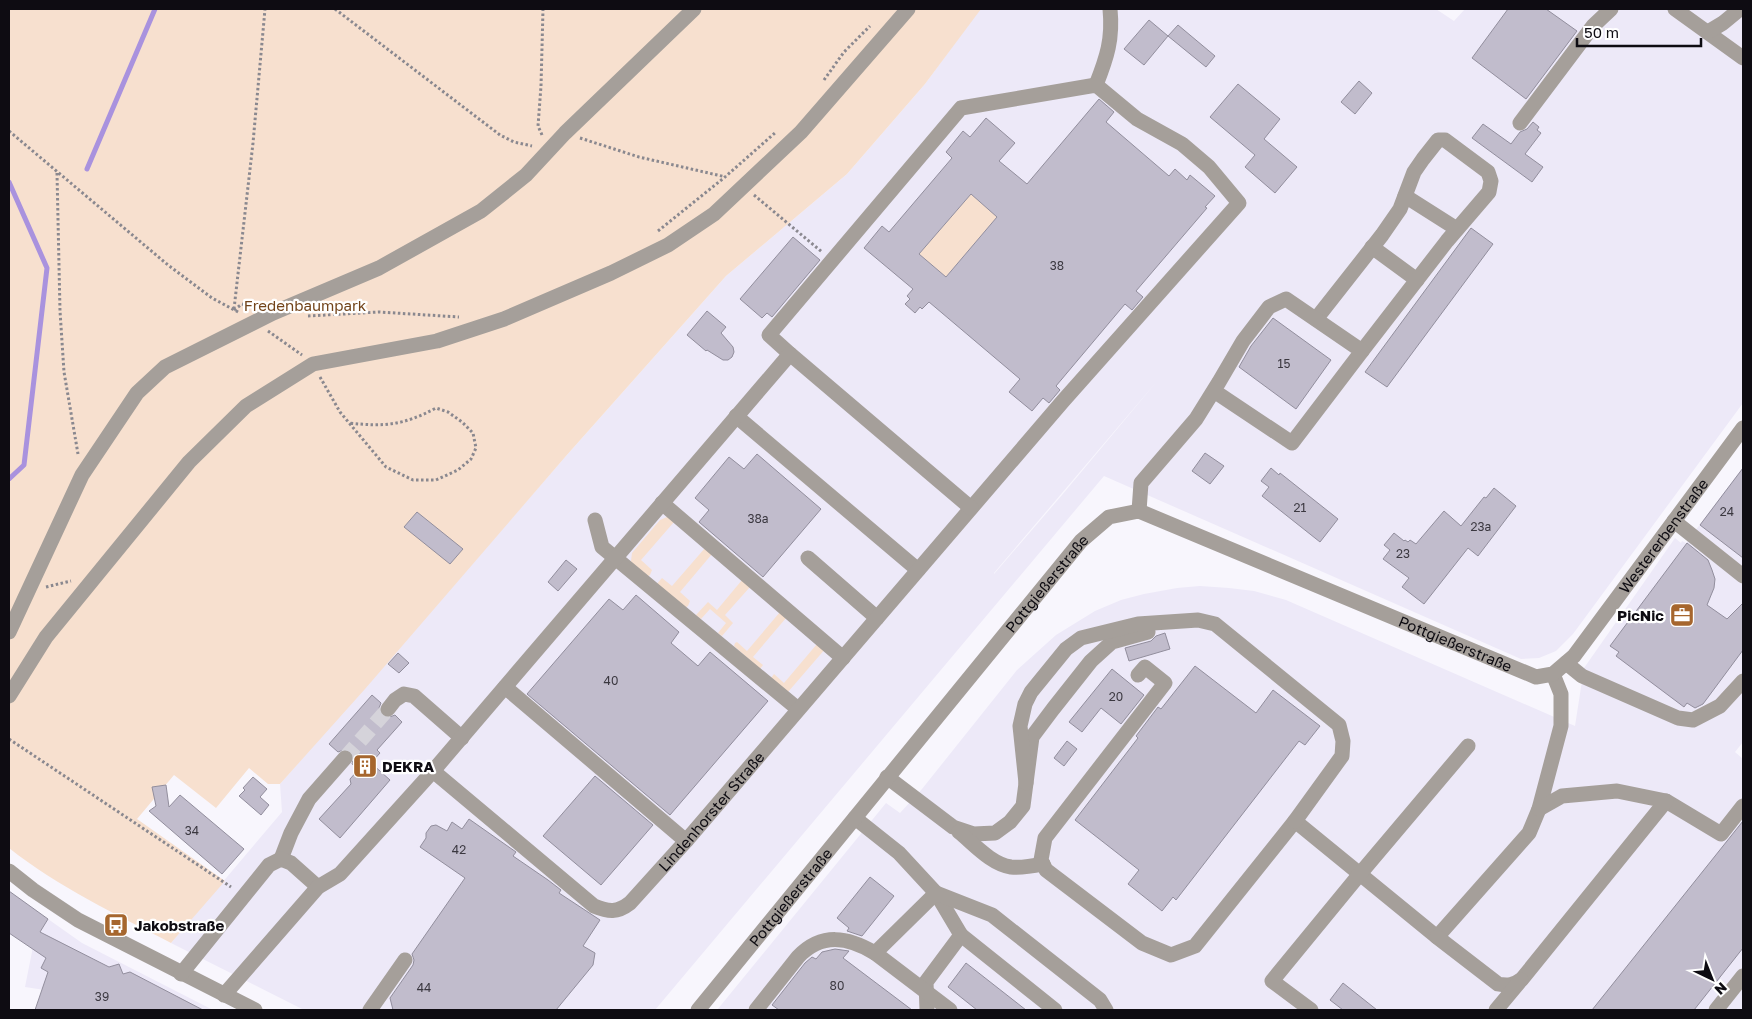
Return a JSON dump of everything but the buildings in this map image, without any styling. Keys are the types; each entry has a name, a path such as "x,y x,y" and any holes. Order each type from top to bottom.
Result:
{"street":[{"path":"9,632 82,475 137,394 165,367 273,312 379,268 481,211 526,175 565,132 694,9"},
{"path":"9,696 46,637 189,462 246,406 313,364 437,341 504,319 611,273 668,245 714,214 801,132 908,9"},
{"path":"971,508 769,335 960,108 1096,85 1108,52 1111,22 1110,9"},
{"path":"1520,123 1593,26 1611,9"},
{"path":"1675,9 1743,58"},
{"path":"1708,32 1740,9"},
{"name":"Lindenhorster Straße","path":"433,771 594,906 606,911 621,910 630,903 686,841 1063,400 1238,203 1209,167 1182,144 1137,119 1096,85"},
{"path":"1214,391 1292,443 1457,229 1489,192 1491,180 1488,172 1445,140 1438,140 1414,172 1400,209 1316,319"},
{"path":"1405,196 1457,229"},
{"path":"1372,247 1417,280"},
{"path":"1139,511 1141,483 1196,419 1243,341 1269,307 1286,299 1362,351"},
{"path":"228,1002 318,887 340,874 433,771 790,354"},
{"path":"736,416 918,570"},
{"name":"Westererbenstraße","path":"1553,674 1574,656 1674,521 1737,449 1743,428"},
{"path":"662,503 843,658"},
{"name":"Pottgießerstraße","path":"698,1010 1080,541 1109,517 1139,511 1536,677 1553,674"},
{"path":"595,520 602,547 798,710"},
{"path":"1674,521 1743,576"},
{"path":"808,558 877,618"},
{"path":"953,827 974,834 995,832 1010,822 1023,806 1032,737 1091,661 1112,642 1183,620"},
{"path":"1026,783 1020,726 1025,704 1032,692 1066,649 1080,638 1138,624 1183,620 1198,620 1215,624 1339,725 1343,741 1342,756 1295,821 1195,946 1171,955 1142,944 1124,928 1046,870 1041,860 1045,838 1165,683 1145,667 1138,675"},
{"path":"1566,663 1582,676 1678,718 1693,720 1720,706 1743,681"},
{"path":"1437,937 1529,832 1539,809 1561,726 1561,694 1553,674"},
{"path":"505,687 686,841"},
{"path":"388,709 404,694 414,696 462,738"},
{"path":"1311,1010 1272,981 1468,746"},
{"path":"181,974 269,866 281,859 290,833 309,799 345,758"},
{"path":"887,777 994,861 1010,867 1043,864"},
{"path":"1539,809 1562,796 1618,791 1666,801 1721,834 1743,806"},
{"path":"1496,1010 1666,801"},
{"path":"855,818 899,853 936,893 961,935 1055,1010"},
{"path":"1295,821 1359,875 1498,984 1511,985 1522,979"},
{"path":"281,859 291,863 318,887"},
{"path":"9,871 33,890 78,920 181,974 228,1002 255,1010"},
{"path":"875,953 936,893"},
{"path":"936,893 992,915 1100,1000 1106,1010"},
{"path":"927,1010 926,982 961,935"},
{"path":"756,1010 794,961 805,950 826,940 860,944 875,953 950,1010"},
{"path":"370,1010 405,960"},
{"path":"1716,1010 1743,976"}],"path":[{"path":"234,310 266,9"},
{"path":"335,9 500,135 514,142 548,150"},
{"path":"543,9 538,126 548,150"},
{"path":"822,82 844,52 874,22"},
{"path":"9,131 212,298 256,322 313,364 340,412 349,423 386,467 413,480 436,480 458,470 471,459 476,448 473,433 448,412 436,408 418,418 393,425 371,426 349,423"},
{"path":"565,132 639,157 725,177 744,186 831,260"},
{"path":"654,234 685,211 776,132"},
{"path":"58,173 60,311 64,372 82,475"},
{"path":"299,315 316,316 379,312 467,317"},
{"path":"28,592 72,581"},
{"path":"9,739 244,896"}],"shaded area":[{"path":"980,9 1436,9 1454,21 1465,9 1743,9 1743,403 1573,634 1556,651 1539,658 1521,659 1104,476 655,1010 304,1010 171,943 282,812 280,784 566,456 726,276 847,174 925,84","holes":["1158,380 1062,495 994,574"]},
{"path":"1743,467 1743,742 1735,752 1743,759 1743,1010 717,1010 886,803 900,813 922,789 1017,670 1056,635 1095,611 1121,600 1177,588 1200,586 1254,591 1286,600 1575,726 1584,668 1675,538 1681,543 1682,541 1686,543"},
{"path":"48,919 82,943 213,1010 48,1010 58,992 25,987 34,942"}],"green space":[{"name":"Fredenbaumpark","path":"9,9 981,9 925,84 847,174 726,276 280,784 268,784 249,768 216,808 174,775 137,819 225,881 171,943 67,888 9,848"},
{"path":"971,194 988,209 1002,194 1010,202 946,277 919,254"},
{"path":"667,517 675,519 826,648 788,692 771,678 774,674 784,683 817,644 786,618 753,657 763,665 760,669 734,646 735,643 737,642 747,651 780,612 750,587 725,615 733,623 722,636 718,633 726,623 710,609 701,619 696,615 708,602 717,610 742,580 712,554 680,592 690,601 688,606 683,609 655,586 662,578 672,586 705,548 674,522 641,560 652,570 650,575 645,578 635,569 631,561 632,553 660,520"}],"waterway":[{"path":"87,169 155,9"},
{"path":"9,182 47,268 24,465 9,479"}],"tunnel":[{"path":"345,758 388,709"}],"place":[{"name":"PicNic","path":"1682,615"},
{"name":"DEKRA","path":"365,766"},
{"name":"Jakobstraße","path":"116,925"}]}
